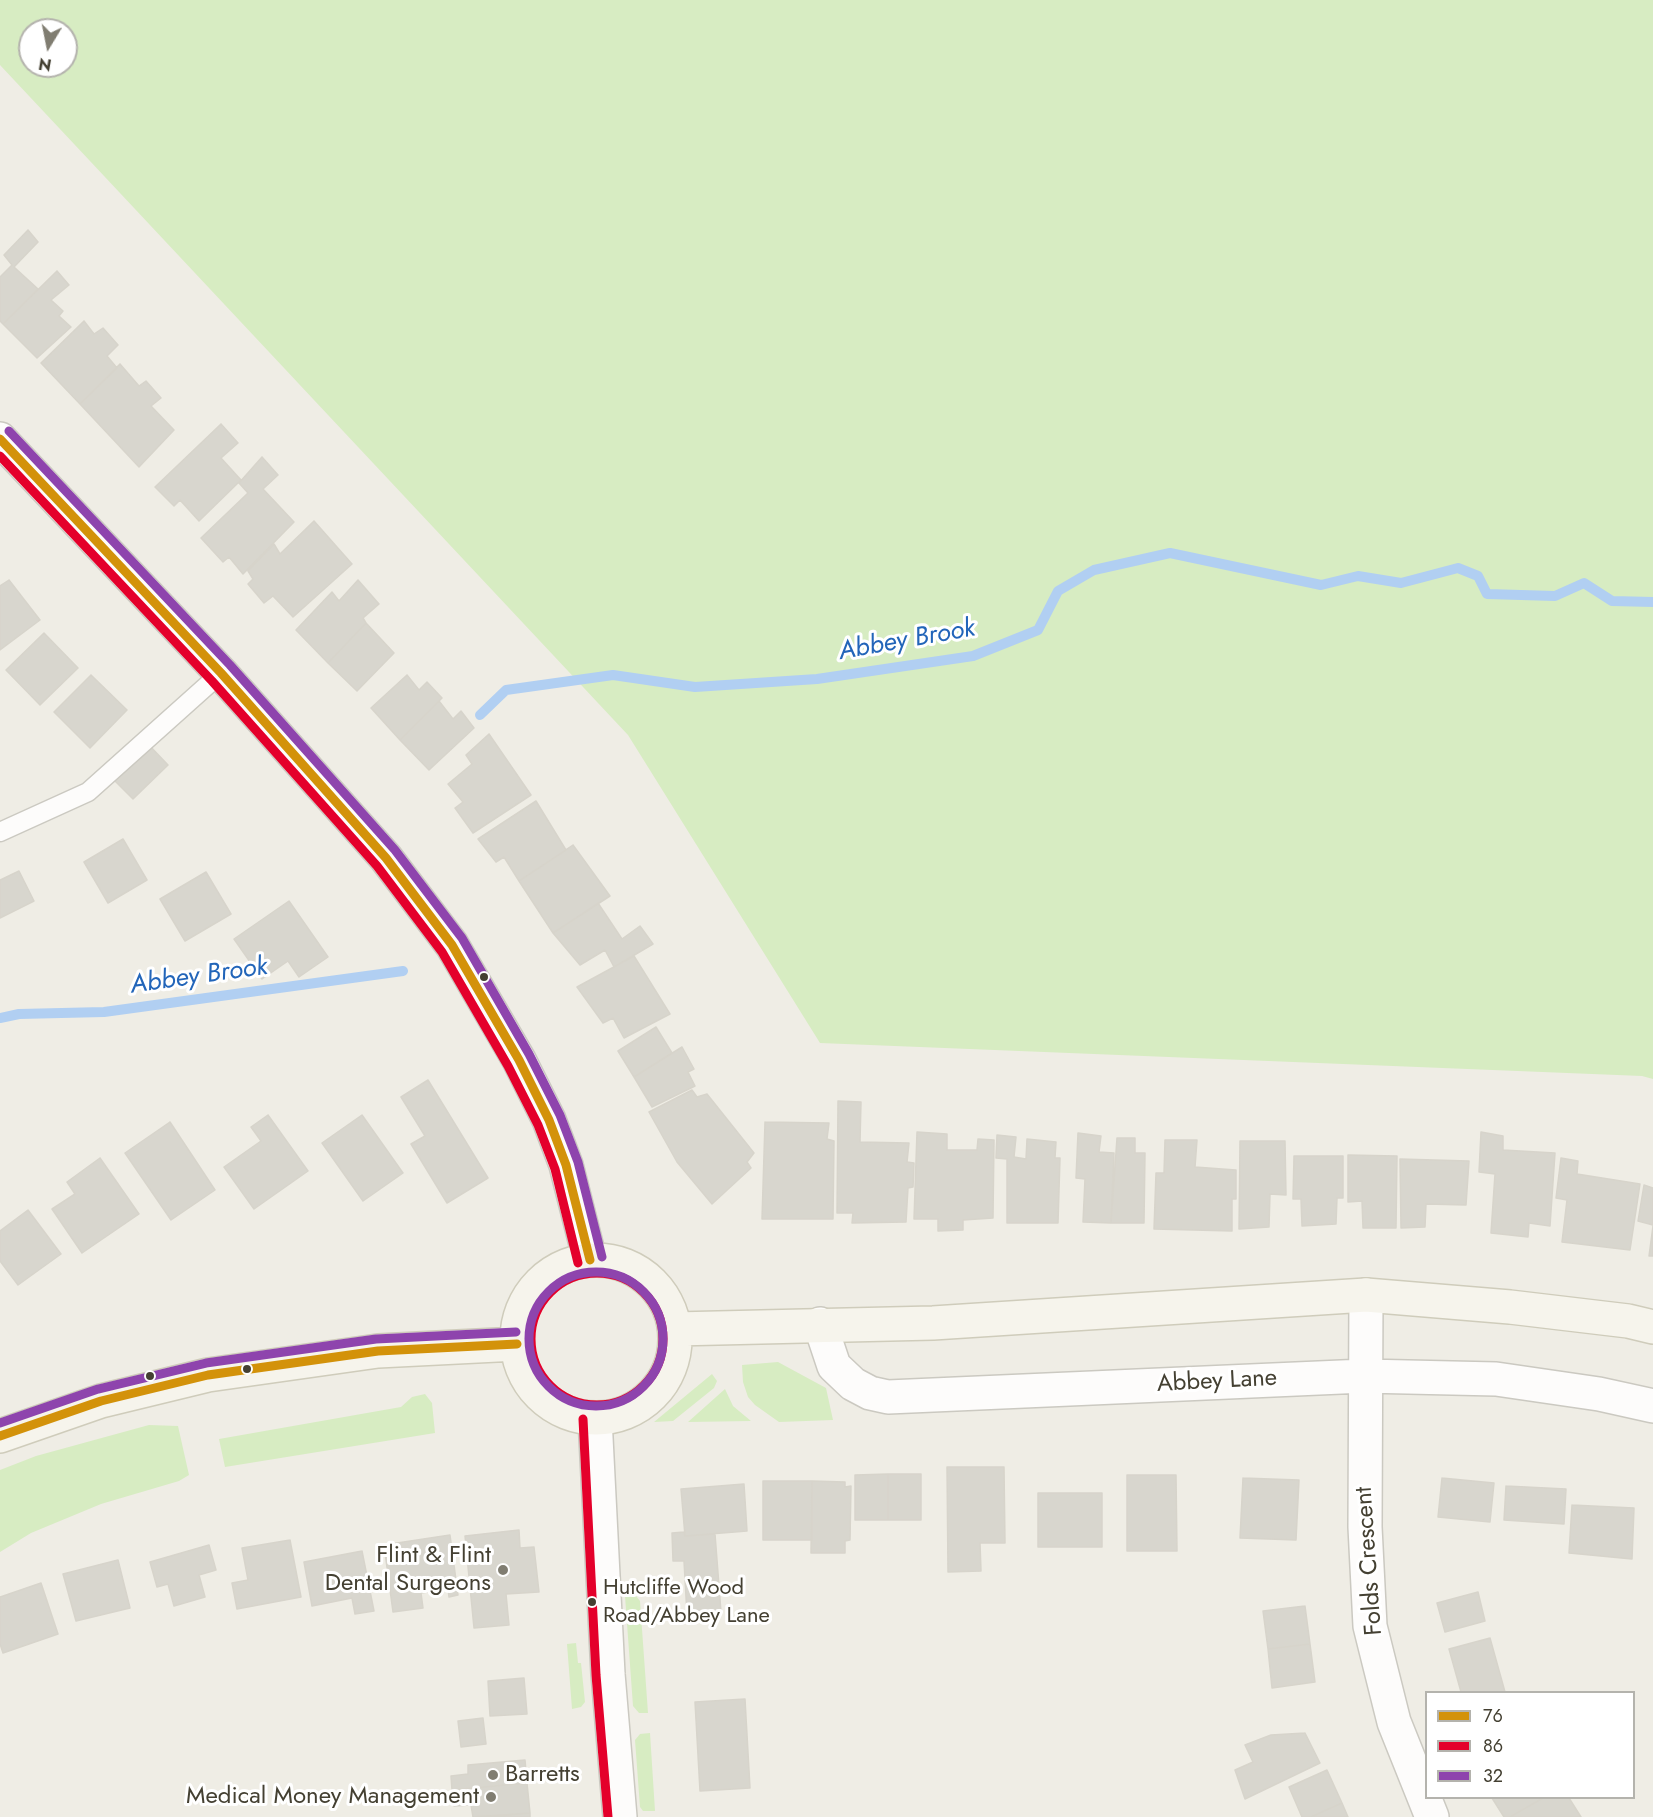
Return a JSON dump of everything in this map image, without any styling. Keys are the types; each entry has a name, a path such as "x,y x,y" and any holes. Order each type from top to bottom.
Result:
{"main road":[{"path":"591,1260 619,1263 647,1278 665,1299 675,1329 672,1360 657,1389 631,1410 595,1418 564,1411 542,1396 525,1373 517,1344 520,1315 535,1288 562,1268 591,1260"},
{"path":"675,1329 933,1323 1366,1295 1510,1307 1628,1321 1653,1327"},
{"path":"0,1436 101,1401 208,1375 378,1351 517,1344"}],"street":[{"path":"0,439 221,673 386,858 452,945 519,1060 549,1120 566,1165 591,1260"},
{"name":"Folds Crescent","path":"1366,1295 1365,1527 1370,1626 1394,1722 1432,1817"},
{"name":"Abbey Lane","path":"820,1324 834,1366 853,1384 870,1393 888,1397 1365,1376 1496,1379 1599,1394 1653,1406"},
{"path":"595,1418 608,1674 620,1817"}],"lane":[{"path":"0,832 87,792 221,673"}],"green space":[{"path":"0,0 1653,0 1653,1079 1642,1076 820,1043 628,735 0,65"},
{"path":"778,1362 826,1388 833,1420 779,1422 755,1405 748,1397 743,1382 742,1365"},
{"path":"712,1374 717,1381 714,1388 673,1421 654,1422"},
{"path":"725,1389 733,1406 751,1421 688,1422"},
{"path":"425,1394 432,1403 435,1433 225,1467 219,1439 401,1407 412,1397"},
{"path":"149,1425 178,1426 189,1475 179,1481 101,1504 31,1533 0,1552 0,1470 36,1456"},
{"path":"625,1596 636,1596 640,1601 648,1713 639,1713 633,1706"},
{"path":"576,1643 578,1663 581,1663 585,1702 581,1707 572,1709 567,1644"},
{"path":"650,1733 655,1811 643,1811 640,1807 635,1740 640,1734"}],"building":[{"path":"28,230 38,242 14,267 38,289 3,324 0,321 0,277 12,265 4,255"},
{"path":"57,271 69,285 51,300 63,311 59,316 71,327 37,358 3,324"},
{"path":"84,321 94,334 103,328 118,345 107,356 117,368 80,404 41,363"},
{"path":"120,364 139,386 146,381 161,398 151,406 174,430 139,467 80,404"},
{"path":"221,424 238,443 221,458 241,480 199,521 180,500 174,506 155,487"},
{"path":"262,457 278,475 263,489 294,522 243,574 229,557 223,562 201,538 248,493 239,483"},
{"path":"314,521 352,564 293,617 273,596 264,603 248,584 253,579 248,571 274,544 280,554"},
{"path":"9,580 40,620 0,650 0,586"},
{"path":"358,580 379,604 363,618 366,623 328,663 296,630 332,592 339,601"},
{"path":"366,623 394,653 357,691 328,663"},
{"path":"44,633 78,668 40,705 6,670"},
{"path":"91,675 127,710 90,748 54,712"},
{"path":"407,675 419,690 427,682 442,698 400,740 371,708"},
{"path":"439,701 453,719 461,711 474,728 429,770 400,740"},
{"path":"489,734 531,795 473,833 455,808 463,802 448,784 472,764 466,755"},
{"path":"148,744 168,765 133,799 112,778"},
{"path":"536,801 566,850 519,881 504,857 496,862 478,839"},
{"path":"123,839 147,880 108,903 84,862"},
{"path":"573,845 610,896 553,933 519,881"},
{"path":"19,871 34,901 0,918 0,880"},
{"path":"206,872 231,914 185,941 160,899"},
{"path":"289,901 328,957 299,977 288,961 262,979 234,939"},
{"path":"598,903 622,939 640,926 653,944 614,967 605,950 580,965 553,933"},
{"path":"634,956 670,1014 624,1038 613,1018 603,1023 577,987"},
{"path":"656,1027 672,1053 634,1077 618,1051"},
{"path":"682,1047 694,1069 688,1072 695,1086 652,1107 634,1077"},
{"path":"428,1080 488,1178 447,1203 411,1144 425,1136 401,1097"},
{"path":"692,1090 697,1097 707,1094 754,1153 747,1162 751,1168 712,1204 677,1162 649,1112"},
{"path":"838,1101 861,1102 860,1142 909,1143 907,1162 914,1163 913,1187 908,1188 906,1222 852,1223 853,1213 837,1213"},
{"path":"268,1115 308,1171 254,1209 224,1167 261,1141 251,1127"},
{"path":"362,1115 403,1173 363,1201 322,1143"},
{"path":"170,1122 215,1190 171,1220 125,1153"},
{"path":"765,1122 829,1123 827,1139 834,1141 833,1219 762,1219"},
{"path":"917,1132 947,1134 947,1150 977,1150 978,1139 994,1140 993,1218 963,1220 963,1230 938,1231 938,1219 914,1219"},
{"path":"1481,1132 1503,1136 1503,1150 1555,1153 1550,1226 1529,1223 1528,1237 1491,1233 1495,1174 1479,1172"},
{"path":"1078,1133 1101,1136 1099,1152 1114,1153 1111,1223 1083,1222 1085,1179 1076,1178"},
{"path":"997,1135 1016,1137 1014,1157 1026,1159 1027,1139 1056,1142 1055,1158 1060,1158 1058,1223 1007,1223 1007,1159 996,1158"},
{"path":"1117,1138 1135,1138 1135,1153 1145,1153 1144,1223 1111,1223"},
{"path":"1165,1140 1197,1140 1195,1167 1236,1170 1236,1199 1232,1199 1232,1231 1154,1229 1156,1173 1164,1173"},
{"path":"1240,1141 1285,1141 1286,1195 1270,1194 1269,1227 1239,1229"},
{"path":"1348,1155 1397,1156 1396,1228 1363,1228 1362,1201 1348,1202"},
{"path":"1294,1156 1343,1156 1343,1198 1337,1198 1336,1224 1302,1226 1301,1199 1293,1199"},
{"path":"100,1158 139,1214 82,1253 52,1209 75,1194 67,1182"},
{"path":"1561,1158 1578,1161 1577,1174 1640,1184 1630,1250 1562,1242 1567,1200 1556,1198"},
{"path":"1400,1159 1469,1161 1466,1205 1426,1204 1425,1227 1401,1228"},
{"path":"1644,1185 1653,1188 1653,1225 1638,1221"},
{"path":"28,1210 61,1254 18,1285 0,1261 0,1231"},
{"path":"1653,1226 1653,1256 1649,1256"},
{"path":"947,1467 1004,1467 1005,1543 980,1543 981,1571 948,1572"},
{"path":"888,1474 921,1474 921,1520 888,1520"},
{"path":"888,1474 888,1520 855,1520 855,1475"},
{"path":"1127,1475 1176,1475 1177,1551 1127,1551"},
{"path":"1243,1478 1299,1480 1296,1540 1240,1538"},
{"path":"1442,1478 1494,1483 1490,1522 1438,1517"},
{"path":"763,1481 812,1481 812,1540 763,1540"},
{"path":"812,1481 845,1482 845,1487 851,1486 850,1540 845,1541 845,1553 811,1553"},
{"path":"744,1484 747,1531 685,1536 681,1489"},
{"path":"1506,1486 1566,1489 1564,1524 1504,1520"},
{"path":"1038,1493 1102,1493 1102,1547 1038,1547"},
{"path":"1572,1505 1634,1508 1632,1559 1569,1553"},
{"name":"Flint & Flint Dental Surgeons","path":"519,1530 520,1548 534,1547 539,1592 506,1594 509,1625 474,1628 465,1536"},
{"path":"684,1532 685,1536 715,1534 721,1612 687,1615 684,1561 673,1561 672,1533"},
{"path":"450,1535 458,1595 449,1597 448,1589 421,1593 423,1608 393,1612 384,1545"},
{"path":"290,1540 301,1597 237,1609 232,1583 248,1580 242,1548"},
{"path":"209,1545 216,1570 199,1575 205,1597 174,1606 168,1584 157,1587 150,1562"},
{"path":"362,1551 374,1611 355,1614 352,1598 312,1606 304,1562"},
{"path":"118,1560 130,1608 76,1621 63,1574"},
{"path":"41,1583 58,1634 3,1653 0,1644 0,1597"},
{"path":"1478,1592 1485,1621 1445,1632 1437,1603"},
{"path":"1305,1606 1310,1644 1268,1649 1263,1611"},
{"path":"1490,1638 1505,1691 1461,1691 1449,1649"},
{"path":"1310,1644 1315,1682 1272,1688 1268,1649"},
{"path":"524,1678 527,1714 490,1716 488,1681"},
{"path":"745,1699 750,1788 700,1791 695,1702"},
{"path":"483,1718 486,1744 461,1747 458,1721"},
{"path":"1305,1733 1320,1763 1245,1799 1235,1770 1253,1762 1245,1745 1271,1735"},
{"name":"Barretts","path":"525,1760 527,1783 452,1790 451,1776 468,1774 468,1765"},
{"path":"1327,1770 1342,1803 1311,1817 1302,1817 1289,1787"},
{"name":"Medical Money Management","path":"527,1783 530,1813 473,1817 471,1805 454,1806 452,1790"},
{"path":"1493,1799 1541,1799 1510,1817 1504,1817"},
{"path":"1541,1799 1570,1799 1581,1817 1510,1817"},
{"path":"1342,1803 1348,1817 1311,1817"},
{"path":"530,1813 530,1817 487,1817"}],"waterway":[{"name":"Abbey Brook","path":"480,715 506,690 613,675 695,687 817,679 973,656 1038,630 1058,591 1094,570 1170,553 1321,585 1358,576 1401,583 1458,568 1478,576 1487,594 1555,596 1584,583 1612,601 1653,602"},
{"name":"Abbey Brook","path":"0,1018 19,1014 104,1012 403,971"}],"transit line":[{"name":"32","path":"9,431 230,665 395,850 462,938 529,1054 560,1115 578,1162 602,1257"},
{"name":"76","path":"0,439 221,673 386,858 452,945 519,1060 549,1120 566,1165 590,1260"},
{"name":"86","path":"0,456 212,681 377,866 442,952 508,1066 538,1125 555,1169 578,1263"},
{"name":"32","path":"596,1272 622,1277 643,1292 658,1313 663,1339 658,1365 643,1386 622,1401 596,1406 570,1401 549,1386 534,1365 529,1339 534,1313 549,1292 570,1277 596,1272"},
{"name":"86","path":"597,1273 622,1278 644,1292 658,1314 663,1339 658,1364 644,1386 622,1400 597,1405 572,1400 550,1386 536,1364 531,1339 536,1314 550,1292 572,1278 597,1273"},
{"name":"32","path":"0,1423 98,1389 206,1363 376,1339 516,1332"},
{"name":"76","path":"0,1436 101,1401 208,1375 378,1351 517,1344"},
{"name":"86","path":"583,1419 596,1675 608,1817"}],"place":[{"name":"Flint & Flint Dental Surgeons","path":"503,1570"},
{"name":"Hutcliffe Wood Road/Abbey Lane","path":"592,1602"},
{"name":"Barretts","path":"493,1775"},
{"name":"Medical Money Management","path":"491,1797"}]}
